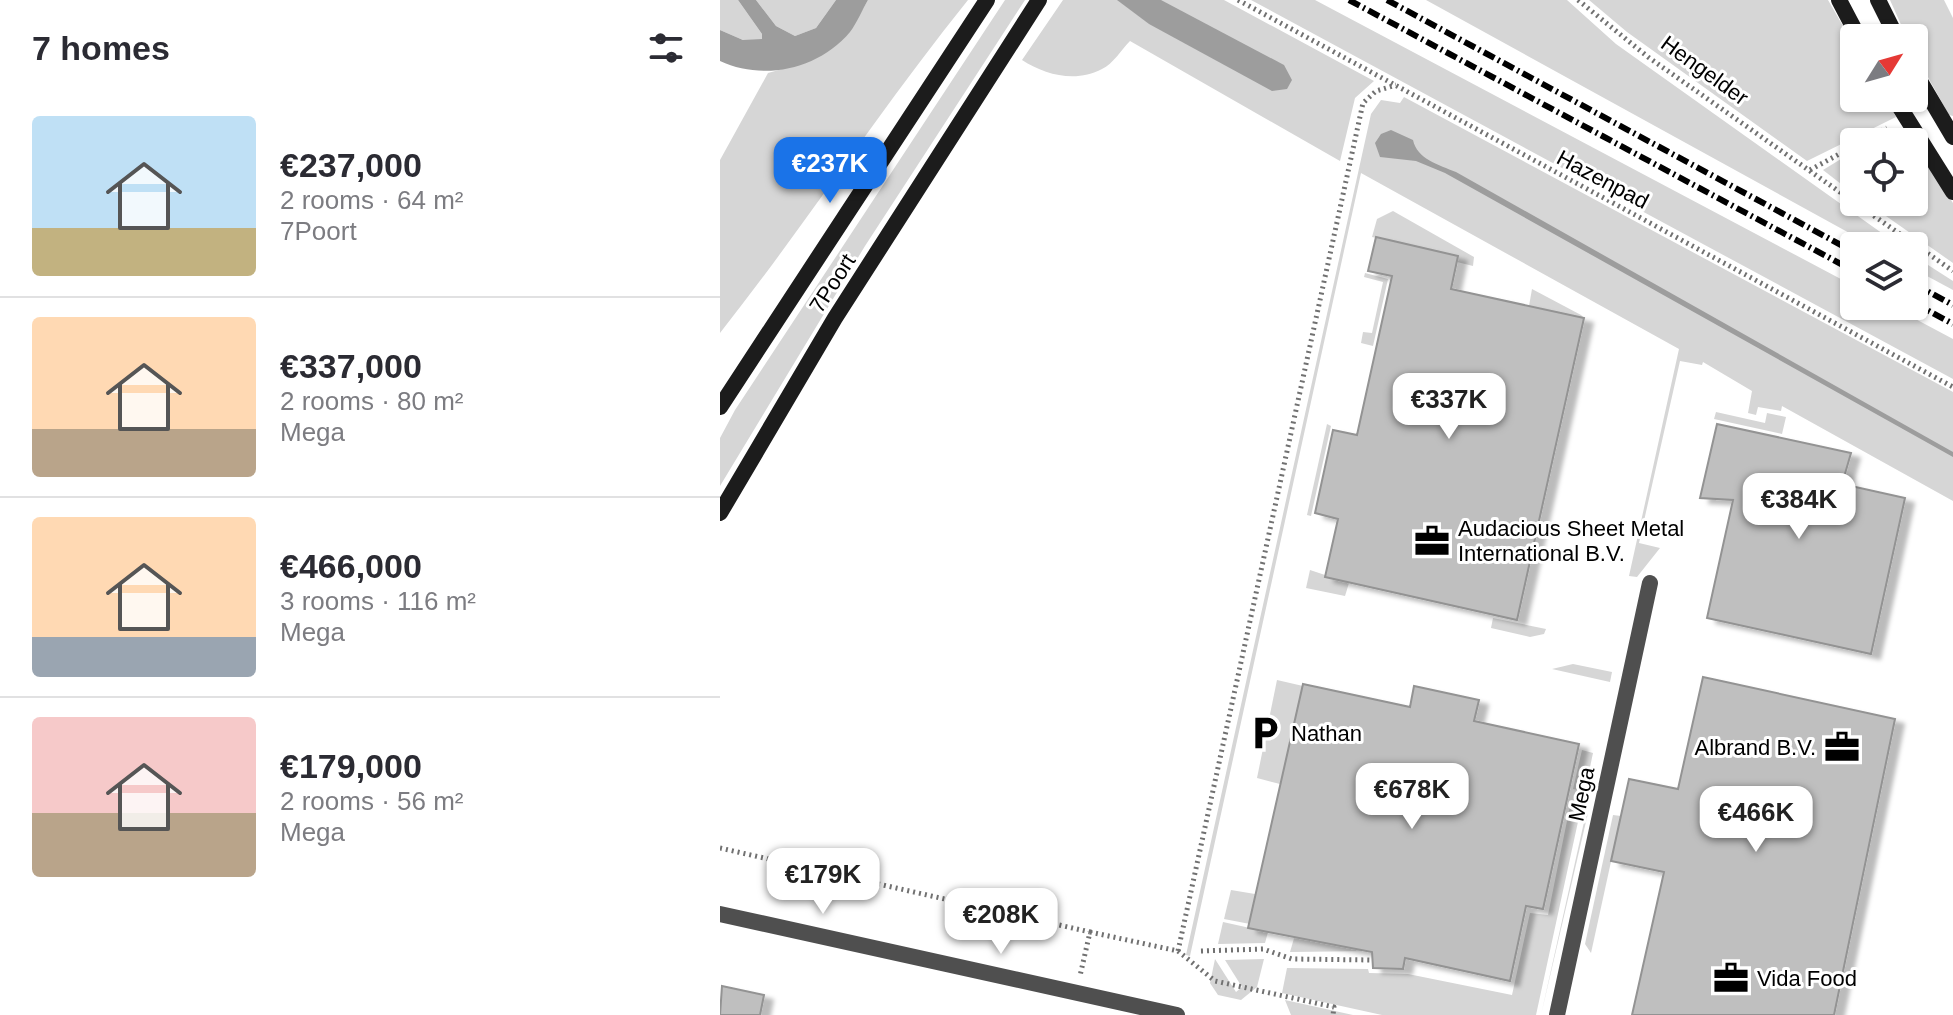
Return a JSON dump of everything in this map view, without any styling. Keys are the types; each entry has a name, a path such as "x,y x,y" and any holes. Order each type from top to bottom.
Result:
{"street":[{"name":"7Poort","path":"720,407 987,0"},
{"name":"7Poort","path":"720,513 835,318 1039,0"},
{"path":"1839,0 1852,24"},
{"path":"1878,0 1890,24"},
{"path":"1928,95 1953,137"},
{"path":"1903,112 1953,192"},
{"name":"Mega","path":"1557,1015 1650,583"},
{"path":"720,914 1177,1015"}],"path":[{"name":"Hazenpad","path":"1238,0 1953,387"},
{"name":"Hengelder","path":"1578,0 1648,57 1840,192"},
{"path":"1178,951 1363,103 1376,91 1396,85"},
{"path":"1810,170 1840,154"},
{"name":"Hengelder","path":"1874,216 1953,271"},
{"path":"720,848 1178,951 1215,981 1334,1007 1333,1015"},
{"path":"1076,992 1090,932"},
{"path":"1201,951 1263,949 1292,959 1373,960"}],"shaded area":[{"path":"720,0 738,0 762,34 762,40 743,40 720,30"},
{"path":"738,0 756,0 776,26 795,36 816,28 836,0 868,0 853,28 837,45 806,63 772,71 737,67 720,61 720,30 743,40 762,39 762,34"},
{"path":"756,0 836,0 816,28 795,36 776,26"},
{"path":"868,0 968,0 720,333 720,160 768,73 801,63 827,49 849,29"},
{"path":"1005,0 1025,0 865,246 720,486 720,438 735,410"},
{"path":"1063,0 1224,0 1374,81 1355,98 1340,161 1130,41 1106,67 1082,76 1051,73 1022,60"},
{"path":"1117,0 1161,0 1284,65 1292,80 1287,89 1272,91 1149,24"},
{"path":"1251,0 1315,0 1840,279 1840,318"},
{"path":"1426,0 1567,0 1616,44 1840,203 1840,216 1858,216 1880,232 1848,232"},
{"path":"1589,0 1828,0 1842,24 1840,112 1893,112 1896,117 1874,128 1840,128 1840,145 1807,161 1627,32"},
{"path":"1890,0 1944,0 1953,18 1953,116 1949,115 1928,77 1928,24 1901,24"},
{"path":"1404,97 1953,392 1953,501 1782,406 1781,411 1758,407 1756,415 1748,413 1752,391 1703,362 1702,365 1680,361 1639,543 1660,548 1637,577 1629,576 1679,349 1361,173 1190,956 1186,955 1371,114 1381,100 1400,103"},
{"path":"1391,130 1413,140 1419,152 1430,160 1953,452 1953,457 1445,173 1416,161 1380,157 1375,143 1381,134"},
{"path":"1840,160 1840,183 1823,170"},
{"path":"1928,166 1953,203 1953,263 1928,245 1928,232 1909,232 1886,216 1928,216"},
{"path":"1393,211 1474,257 1473,266 1457,262 1458,256 1372,237 1377,219"},
{"path":"1928,265 1953,281 1953,290 1928,277"},
{"path":"1365,273 1388,279 1373,346 1361,343 1363,332 1372,333 1383,282 1364,277"},
{"path":"1532,289 1581,315 1584,318 1529,306"},
{"path":"1844,320 1917,320 1953,339 1953,379"},
{"path":"1716,412 1765,423 1767,413 1786,417 1782,434 1714,419"},
{"path":"1327,424 1331,426 1311,516 1307,515"},
{"path":"1310,570 1349,583 1345,596 1306,588"},
{"path":"1493,618 1546,629 1544,634 1530,637 1491,628"},
{"path":"1573,664 1612,672 1610,682 1552,669"},
{"path":"1277,680 1303,686 1280,784 1257,778"},
{"path":"1582,750 1593,753 1585,791 1573,789"},
{"path":"1570,806 1581,808 1536,1015 1382,1015 1282,993 1287,968 1368,969 1369,973 1408,974 1512,995 1530,913 1548,915"},
{"path":"1586,813 1588,813 1541,1015"},
{"path":"1613,815 1621,816 1591,953 1585,944"},
{"path":"1231,890 1255,894 1250,924 1224,919"},
{"path":"1223,922 1268,932 1265,943 1218,944"},
{"path":"1295,935 1373,951 1290,952"},
{"path":"1215,959 1236,992 1242,987 1225,960 1264,959 1257,987 1241,1000 1218,995 1210,983"},
{"path":"1285,1000 1353,1015 1291,1015"}],"building":[{"path":"1376,237 1458,256 1451,289 1584,318 1517,620 1325,577 1338,519 1315,513 1333,430 1357,435 1392,276 1368,271"},
{"path":"1717,424 1851,453 1842,484 1905,498 1871,654 1707,618 1733,500 1700,498"},
{"path":"1703,677 1895,719 1834,1015 1632,1015 1664,872 1611,861 1629,779 1678,789"},
{"path":"1303,684 1410,707 1414,686 1479,700 1474,721 1579,744 1543,909 1526,906 1510,981 1405,958 1403,969 1373,968 1372,952 1248,928"},
{"path":"722,986 764,995 760,1015 720,1015"}],"railway":[{"path":"1349,0 1840,263"},
{"path":"1387,0 1840,244"},
{"path":"1928,292 1953,305"},
{"path":"1928,311 1953,324"}],"place":[{"name":"Audacious Sheet Metal International B.V.","path":"1432,541"},
{"name":"Nathan","path":"1265,733"},
{"name":"Albrand B.V.","path":"1842,747"},
{"name":"Vida Food","path":"1731,978"}]}
